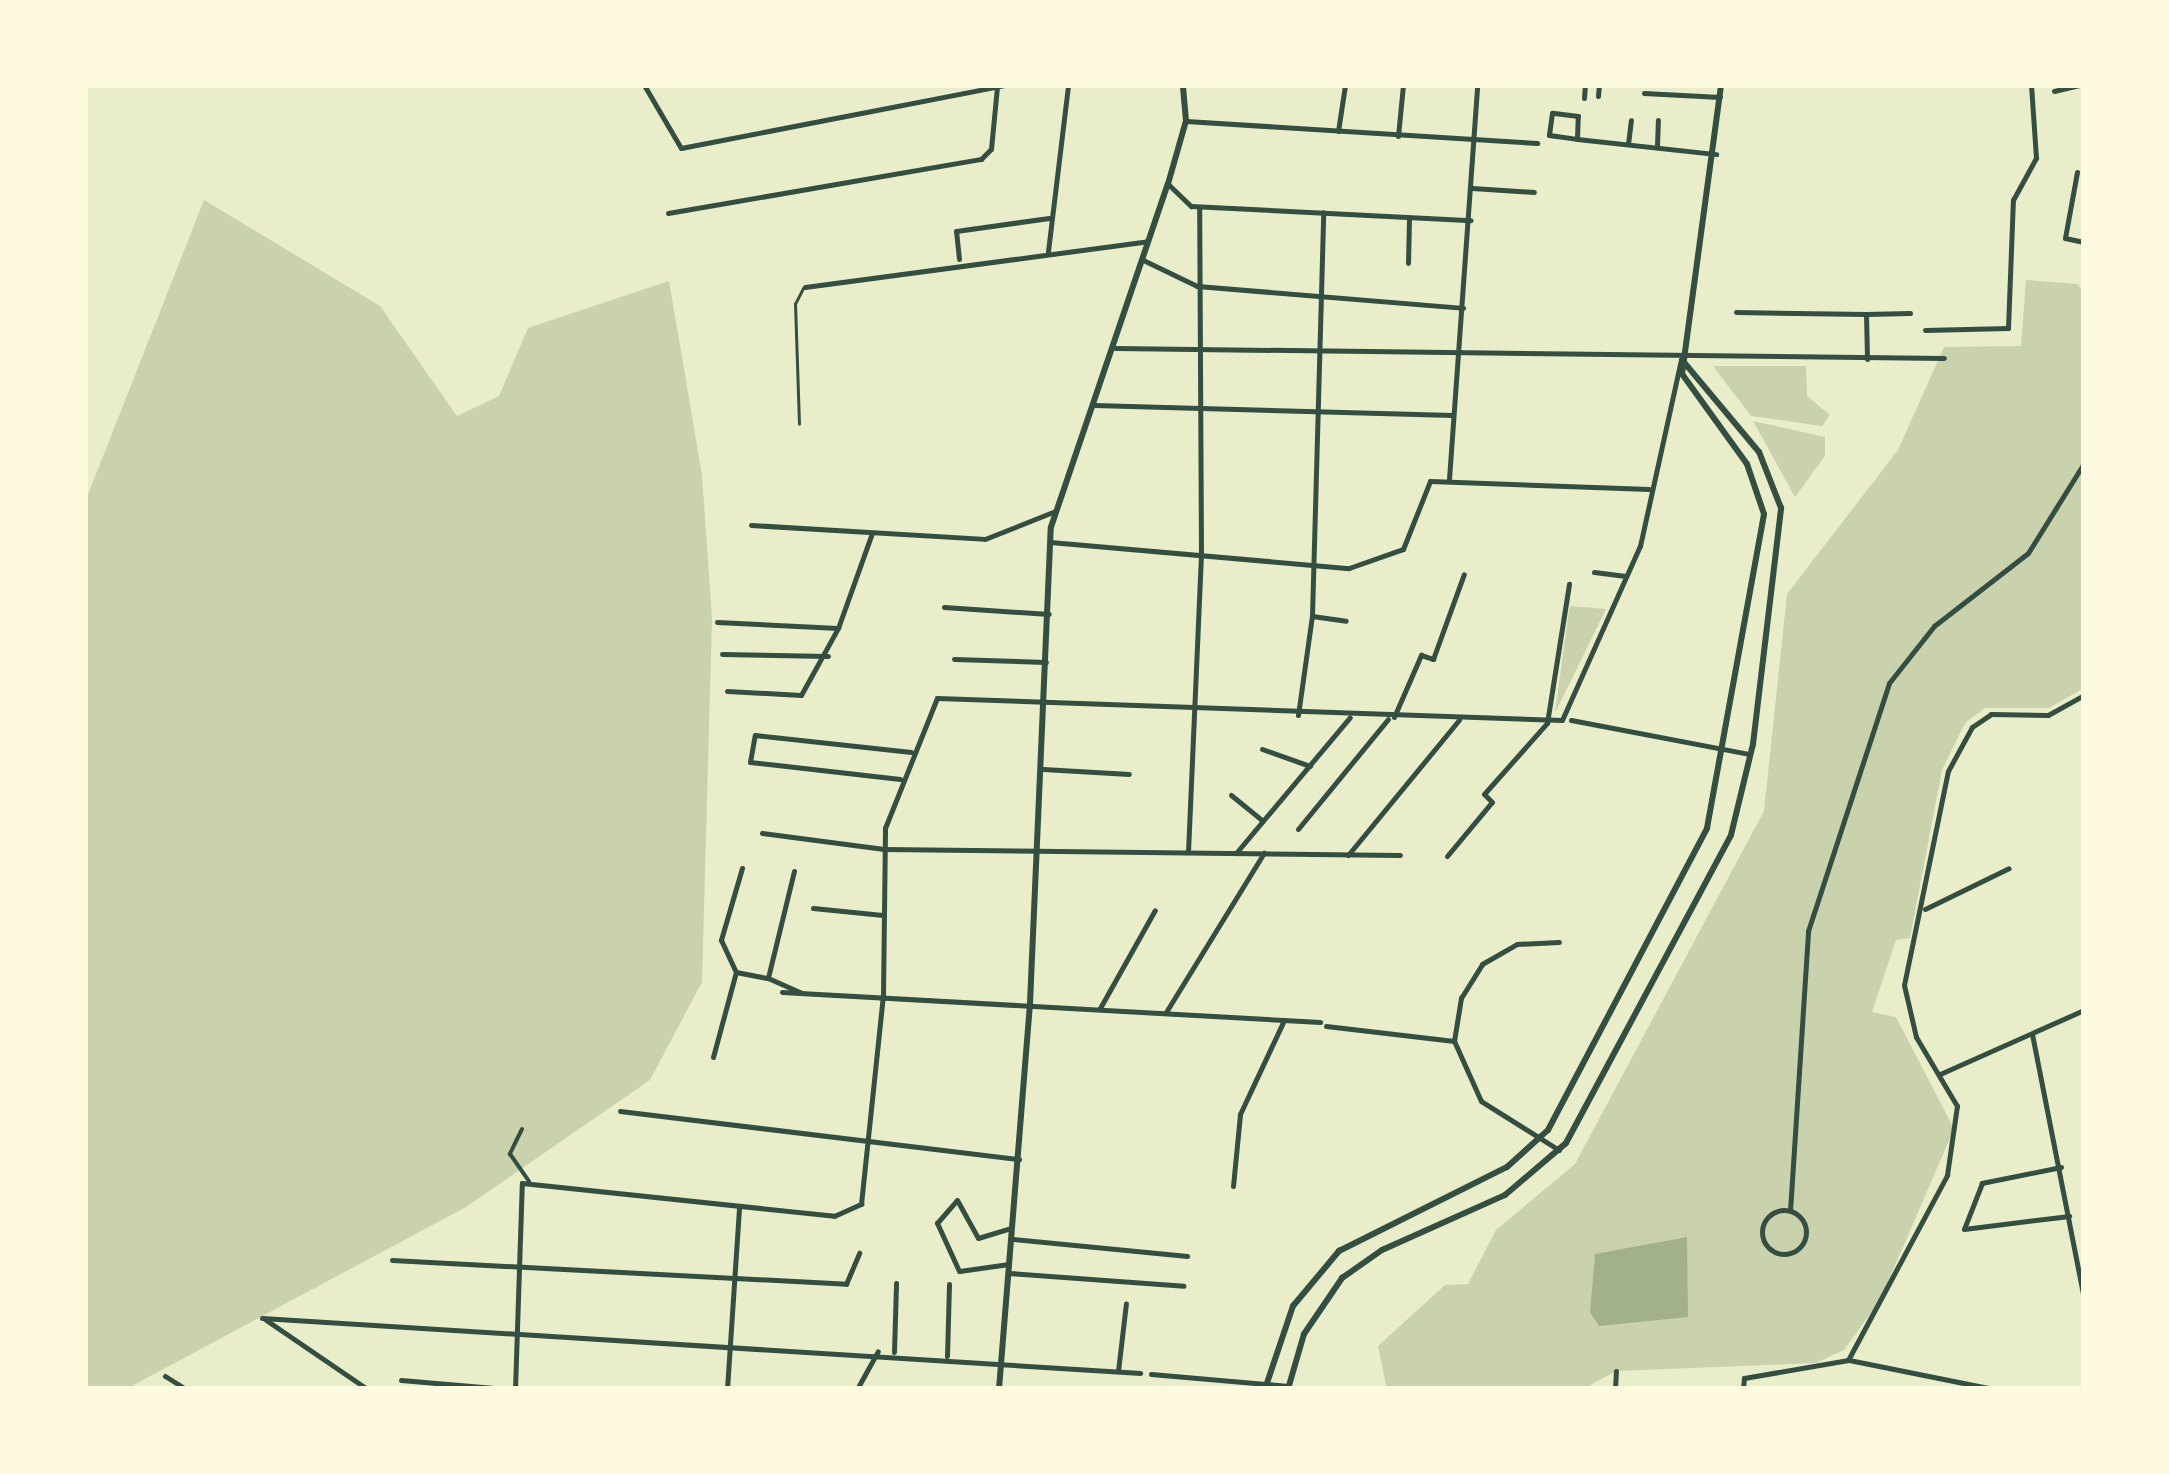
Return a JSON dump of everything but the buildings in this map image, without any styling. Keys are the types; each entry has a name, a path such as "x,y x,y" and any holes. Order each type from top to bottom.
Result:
{"street":[{"path":"644,85 681,148 1006,85"},
{"path":"1048,252 1049,218 1068,85"},
{"path":"999,1389 1030,1004 1053,512 1115,348 1168,184 1186,121 1183,85"},
{"path":"1338,131 1345,85"},
{"path":"1398,136 1403,85"},
{"path":"1449,480 1472,220 1477,85"},
{"path":"1584,98 1585,85"},
{"path":"1598,96 1599,85"},
{"path":"515,1389 519,1188 529,1181 738,1207 851,1212 867,1192 883,994 884,848 900,779 911,752 947,694 1196,712 1547,723 1562,720 1626,576 1649,489 1681,360 1716,154 1721,85"},
{"path":"1925,330 2008,328 2013,200 2036,158 2030,85"},
{"path":"2054,91 2080,85"},
{"path":"668,213 981,159 991,149 997,87"},
{"path":"1644,93 1720,97"},
{"path":"1577,139 1578,116 1552,114 1549,135 1577,139 1657,146 1716,154"},
{"path":"1628,144 1631,120"},
{"path":"1657,146 1658,120"},
{"path":"1186,121 1537,144"},
{"path":"2077,172 2064,238 2084,242"},
{"path":"1168,184 1178,200 1199,207 1472,220"},
{"path":"1472,188 1534,192"},
{"path":"1188,852 1201,555 1197,406 1199,207"},
{"path":"1298,715 1312,616 1322,412 1323,212"},
{"path":"959,260 956,231 1049,218"},
{"path":"1408,263 1409,218"},
{"path":"805,287 959,260 1148,241"},
{"path":"1143,260 1197,286 1324,302 1464,308"},
{"path":"1736,312 1910,313"},
{"path":"1866,314 1867,359"},
{"path":"1115,348 1681,360 1944,358"},
{"path":"1266,1386 1293,1306 1339,1251 1508,1168 1542,1139 1698,850 1726,746 1762,547 1755,480 1682,374 1681,360"},
{"path":"1150,1374 1288,1388 1304,1334 1342,1278 1382,1250 1504,1195 1560,1150 1732,835 1751,754 1780,550 1769,469 1681,360"},
{"path":"1094,404 1453,415"},
{"path":"1790,1211 1762,1228 1780,1254 1806,1238 1790,1211 1808,931 1890,683 1934,626 2028,553 2084,462"},
{"path":"1050,542 1314,567 1361,566 1403,550 1420,488 1449,480 1649,489"},
{"path":"750,526 985,540 1053,512"},
{"path":"727,691 801,695 828,656 872,533"},
{"path":"1762,547 1780,550"},
{"path":"1594,572 1626,576"},
{"path":"1298,829 1392,717 1421,655 1432,659 1464,574"},
{"path":"1446,856 1492,802 1484,794 1547,723 1569,584"},
{"path":"944,607 1048,614"},
{"path":"1312,616 1346,621"},
{"path":"717,622 838,628"},
{"path":"722,654 828,656"},
{"path":"954,659 1048,662"},
{"path":"1848,1360 1947,1176 1960,1129 1940,1074 1905,1010 1948,772 1972,727 1991,714 2048,715 2084,695"},
{"path":"1236,852 1351,717"},
{"path":"1348,854 1459,720"},
{"path":"1571,720 1726,746 1751,754"},
{"path":"900,779 750,762 755,735 911,752"},
{"path":"1262,749 1310,766"},
{"path":"1043,769 1130,774"},
{"path":"1232,795 1263,821"},
{"path":"762,833 884,848 1400,856"},
{"path":"1166,1012 1264,853"},
{"path":"712,1057 736,972 721,940 742,868"},
{"path":"1926,909 2010,868"},
{"path":"768,978 794,872"},
{"path":"814,908 882,916"},
{"path":"1100,1008 1155,910"},
{"path":"1560,942 1518,944 1482,964 1461,998 1454,1041 1480,1101 1560,1150"},
{"path":"736,972 768,978 802,992"},
{"path":"782,992 883,994 1284,1020 1454,1041"},
{"path":"1940,1074 2084,1010"},
{"path":"1233,1186 1240,1114 1284,1020"},
{"path":"2032,1034 2084,1300"},
{"path":"620,1111 1020,1160"},
{"path":"522,1129 510,1154 529,1181"},
{"path":"2061,1168 1982,1183 1964,1230 2069,1216"},
{"path":"1014,1227 978,1238 958,1200 937,1222 959,1271 1010,1268 1184,1286"},
{"path":"727,1389 738,1207"},
{"path":"1013,1239 1187,1256"},
{"path":"392,1260 519,1270 846,1284 859,1253"},
{"path":"894,1352 896,1283"},
{"path":"947,1356 949,1284"},
{"path":"1118,1371 1126,1303"},
{"path":"367,1389 262,1318 894,1352 1140,1373"},
{"path":"857,1389 878,1351"},
{"path":"1743,1389 1744,1378 1848,1360 1993,1389"},
{"path":"1616,1371 1616,1389"},
{"path":"166,1376 186,1389"},
{"path":"401,1380 506,1389"}],"lane":[{"path":"800,424 794,304 805,287"}],"shaded area":[{"path":"204,200 380,306 457,416 499,396 528,328 669,281 702,475 712,618 702,982 650,1080 466,1207 126,1389 85,1389 85,502"},
{"path":"2026,280 2078,284 2084,294 2084,688 2049,708 1985,708 1965,723 1942,770 1910,938 1896,940 1872,1012 1896,1017 1954,1129 1880,1300 1844,1350 1816,1363 1616,1371 1583,1389 1387,1389 1378,1346 1445,1285 1468,1284 1496,1230 1575,1164 1764,811 1787,594 1898,450 1944,347 2021,346"},
{"path":"1713,366 1806,366 1807,396 1830,415 1822,426 1751,416"},
{"path":"1753,421 1825,437 1825,456 1795,497"},
{"path":"1571,606 1606,609 1555,713 1569,610"},
{"path":"1687,1237 1688,1317 1599,1326 1590,1312 1595,1254"}]}
